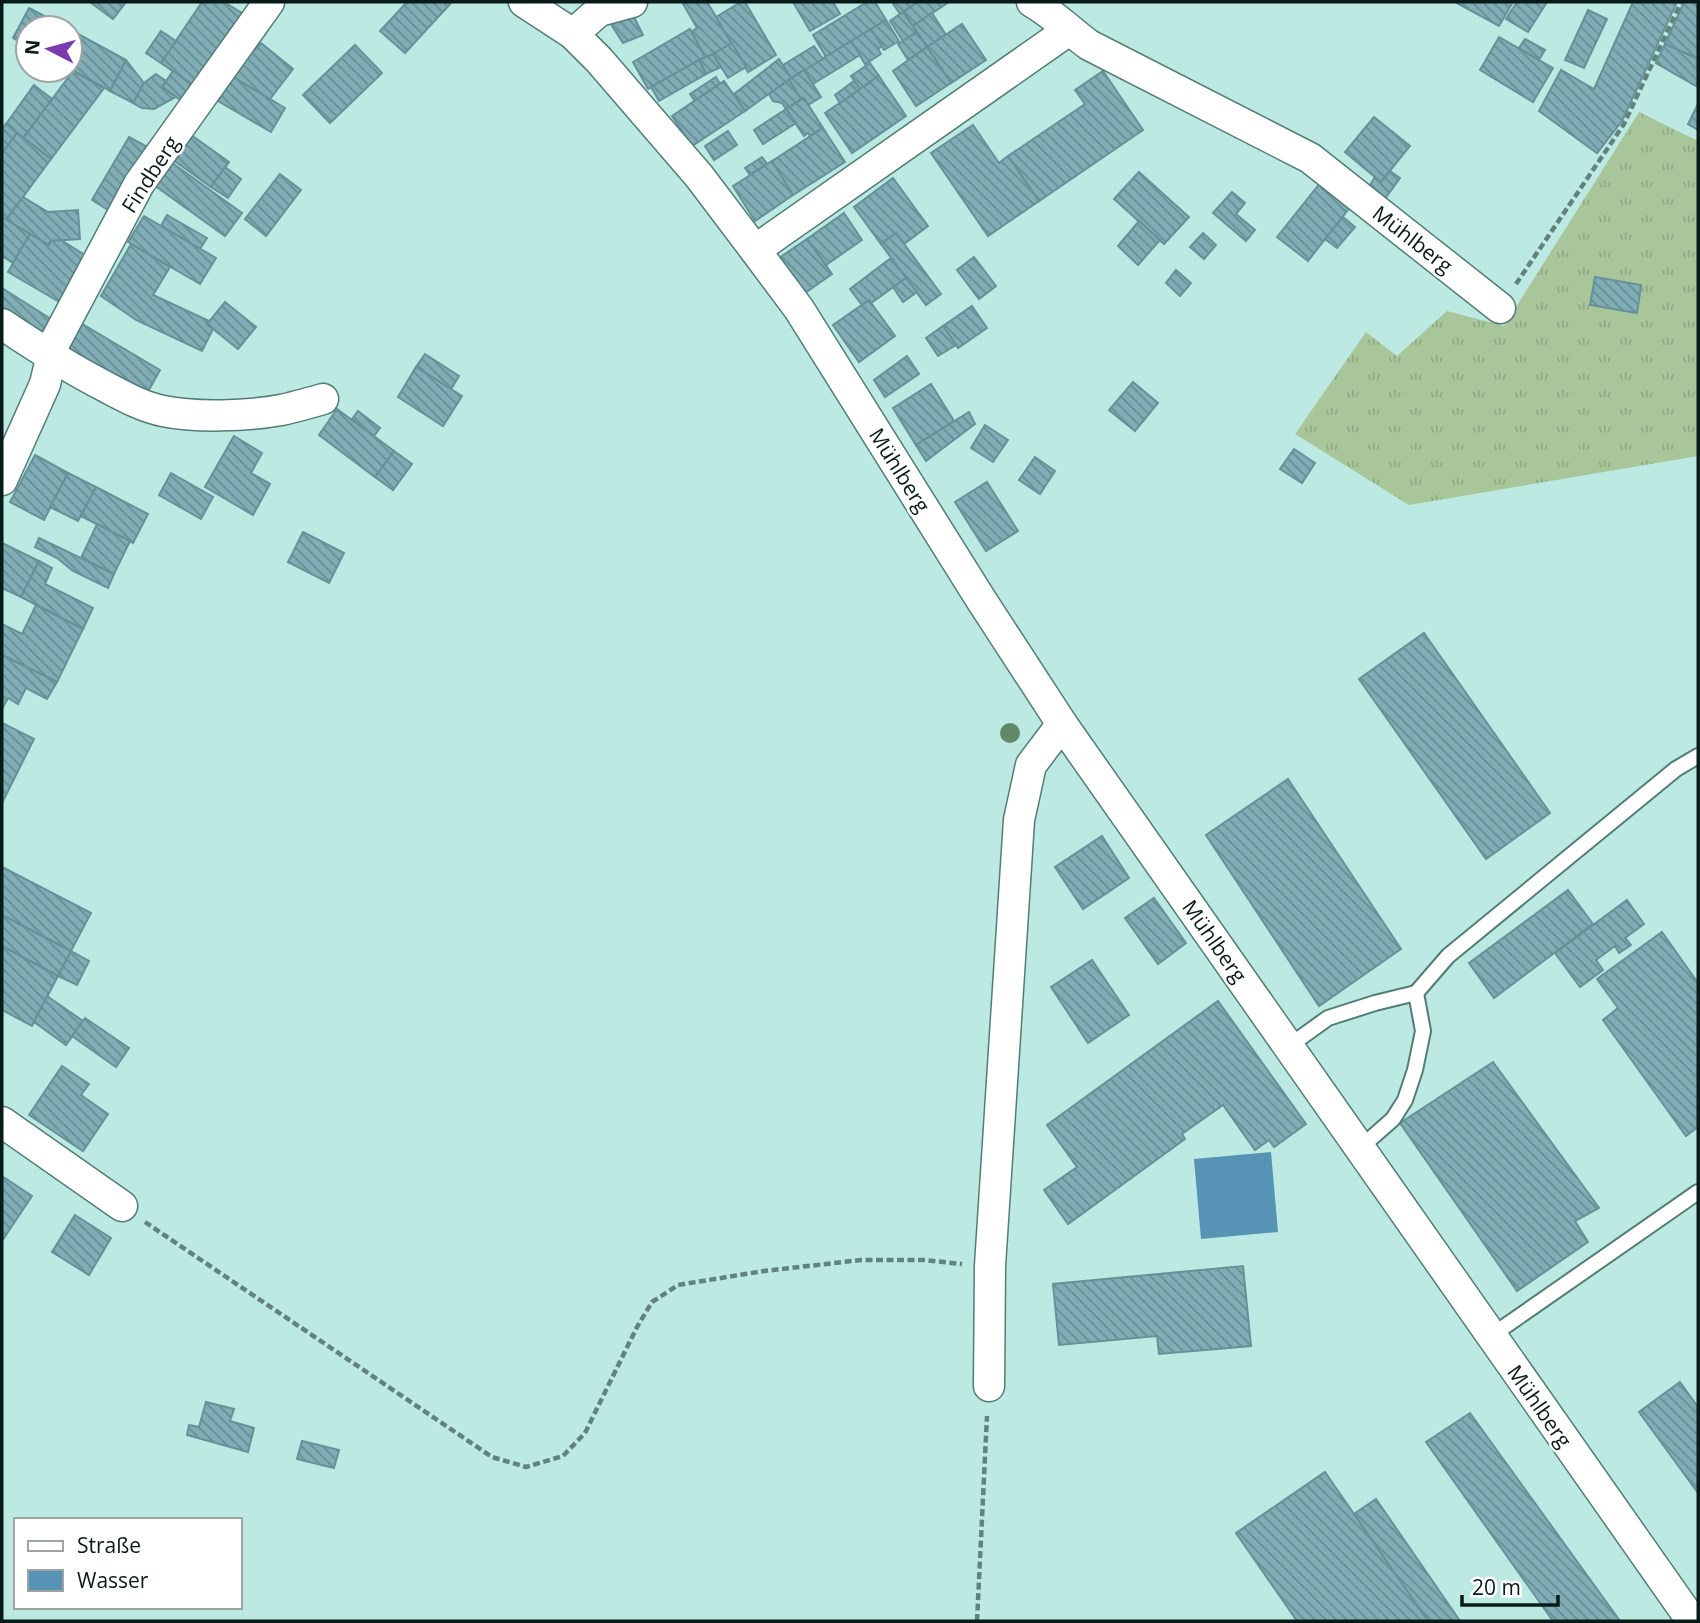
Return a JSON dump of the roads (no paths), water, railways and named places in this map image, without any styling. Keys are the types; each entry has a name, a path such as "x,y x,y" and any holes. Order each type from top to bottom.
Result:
{"street":[{"name":"Findberg","path":"2,480 45,384 55,342 139,184 269,2"},
{"name":"Mühlberg","path":"524,2 573,34 599,60 699,176 799,309 972,587 1062,724 1692,1621"},
{"path":"573,34 601,6 632,2"},
{"name":"Mühlberg","path":"1032,2 1051,13 1089,45 1310,158 1500,308"},
{"path":"755,250 1069,30"},
{"path":"2,324 51,357 128,398 164,411 237,414 280,410 323,399"},
{"path":"989,1386 990,1266 1019,820 1031,765 1062,724"},
{"path":"2,1122 122,1206"}],"lane":[{"path":"1289,1046 1328,1018 1416,993 1448,956 1676,769 1698,756"},
{"path":"1360,1148 1393,1119 1405,1101 1423,1031 1416,993"},
{"path":"1491,1336 1698,1192"}],"water":[{"path":"1271,1152 1278,1232 1201,1239 1194,1159"}]}
